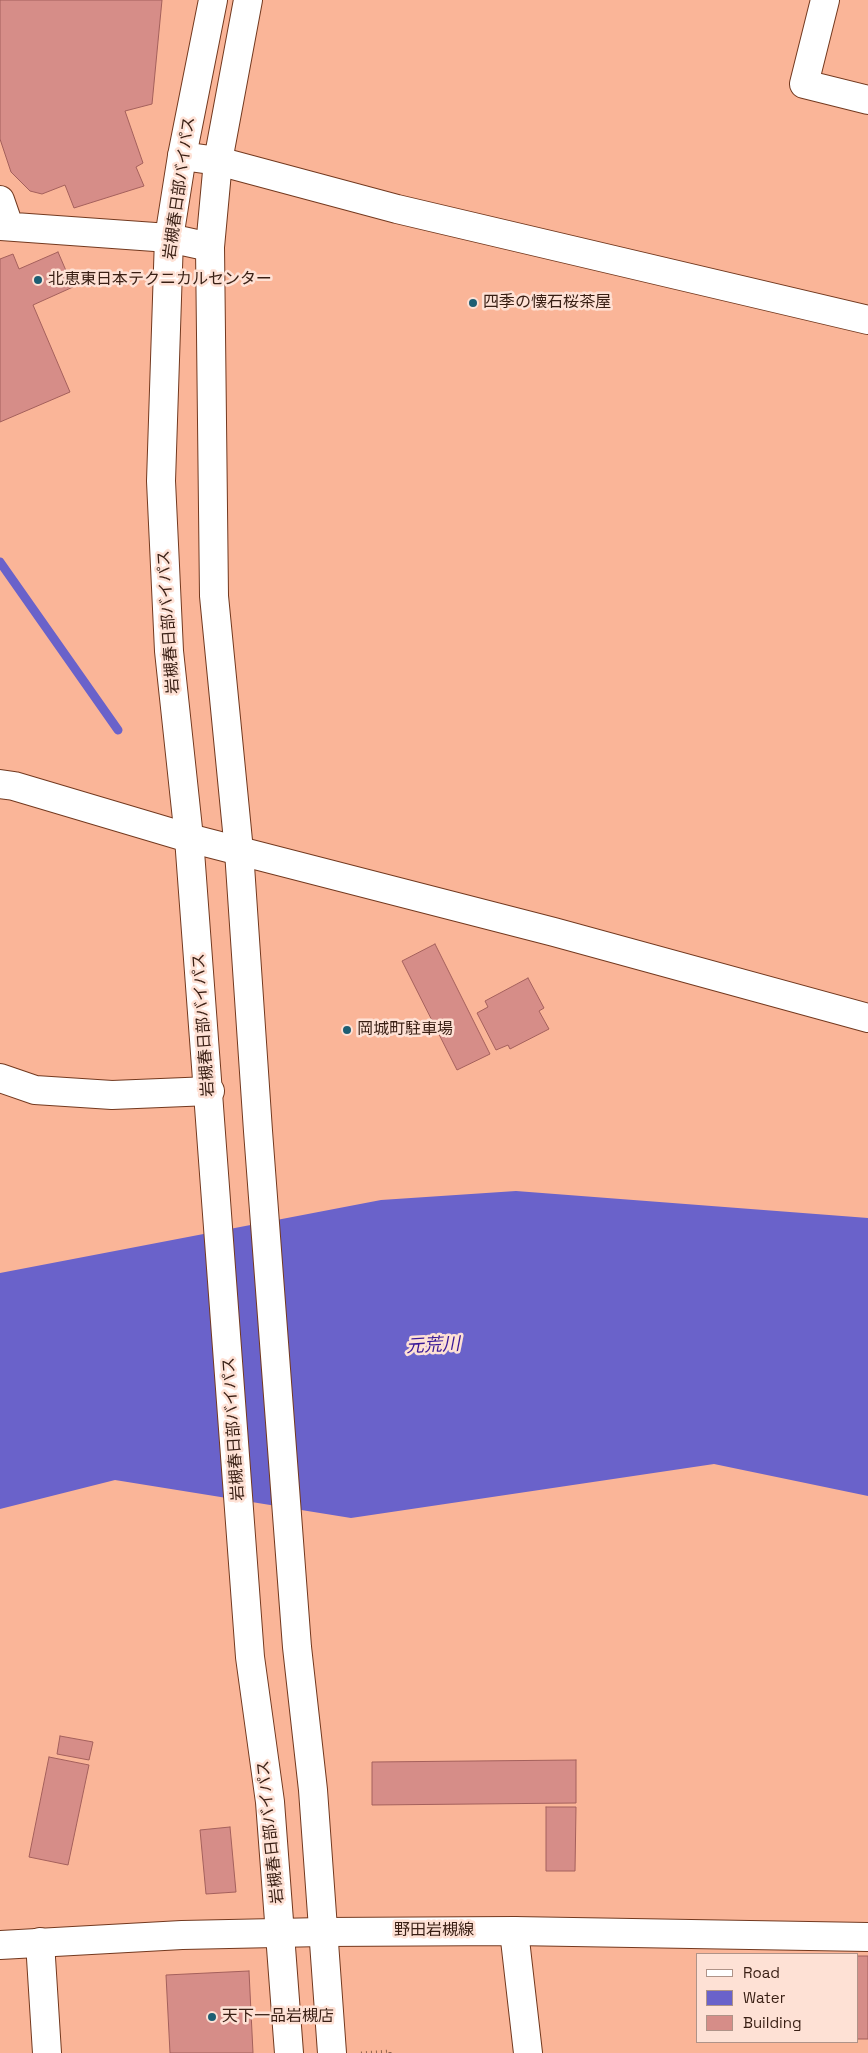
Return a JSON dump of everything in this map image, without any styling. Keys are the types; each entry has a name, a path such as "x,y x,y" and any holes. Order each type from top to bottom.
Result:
{"main road":[{"name":"岩槻春日部バイパス","path":"213,0 182,156 169,238 162,481 169,651 190,838 250,1657 270,1802 289,2053"},
{"name":"岩槻春日部バイパス","path":"248,0 218,161 210,247 214,596 239,851 297,1648 313,1790 332,2053"},
{"path":"825,0 804,84 868,100"},
{"path":"182,156 218,161 397,209 868,320"},
{"path":"0,200 4,226 169,238 210,247"},
{"path":"0,784 190,838 554,932 868,1018"},
{"path":"0,1078 35,1090 54,1092 112,1095 210,1091"},
{"path":"514,1931 528,2053"},
{"name":"野田岩槻線","path":"0,1945 182,1934 323,1932 514,1931 868,1937"},
{"path":"40,1942 47,2053"}],"path":[{"path":"361,2053 390,2051 390,2053"}],"water":[{"name":"元荒川","path":"516,1191 868,1218 868,1496 714,1464 351,1518 115,1480 0,1509 0,1273 381,1200"}],"building":[{"path":"0,0 162,0 152,104 125,111 143,163 136,167 144,186 74,208 65,185 42,194 30,191 11,172 0,139"},
{"path":"58,252 73,287 33,305 70,392 0,422 0,259 13,254 19,269"},
{"path":"435,944 490,1054 457,1070 402,961"},
{"path":"528,978 544,1008 539,1011 549,1029 510,1049 508,1045 496,1050 477,1013 488,1007 485,1001"},
{"path":"60,1736 93,1742 89,1760 57,1754"},
{"path":"49,1757 89,1765 68,1865 29,1857"},
{"path":"576,1760 576,1803 372,1805 372,1762"},
{"path":"546,1807 576,1807 575,1871 546,1871"},
{"path":"230,1827 236,1892 206,1894 200,1830"},
{"path":"858,1956 868,1956 868,2039 858,2039"},
{"path":"249,1971 253,2053 170,2053 166,1975"}],"waterway":[{"path":"0,562 118,730"}],"place":[{"name":"北恵東日本テクニカルセンター","path":"38,280"},
{"name":"四季の懐石桜茶屋","path":"473,303"},
{"name":"岡城町駐車場","path":"347,1030"},
{"name":"天下一品岩槻店","path":"212,2017"}]}
